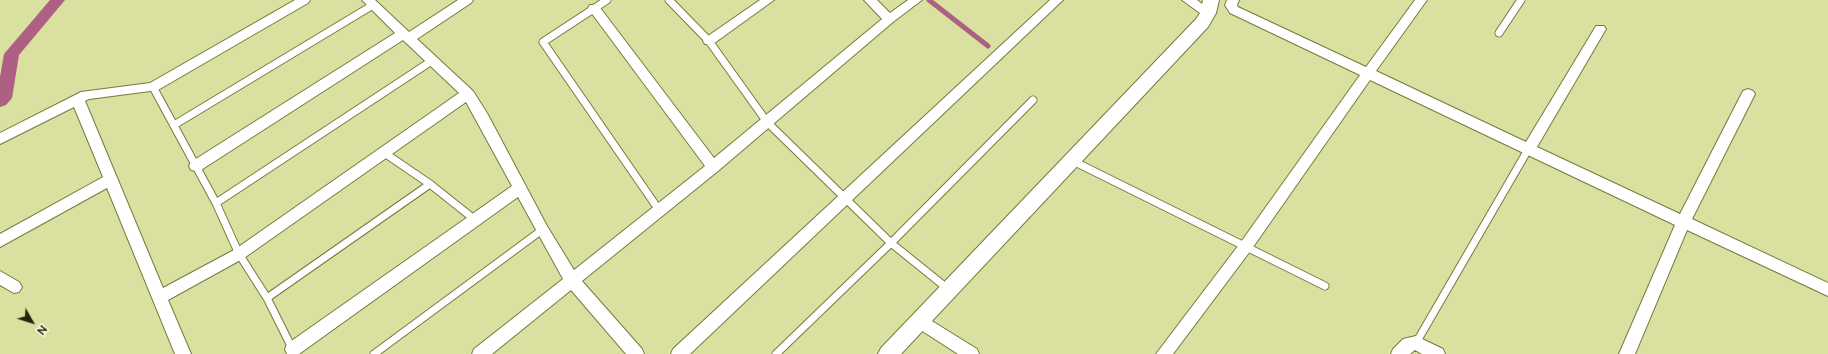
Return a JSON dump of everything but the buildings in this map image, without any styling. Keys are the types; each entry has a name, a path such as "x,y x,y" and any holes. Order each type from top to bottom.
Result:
{"street":[{"path":"0,139 77,99 96,93 153,88 304,0"},
{"path":"196,166 406,35 467,0"},
{"path":"709,41 768,0"},
{"path":"870,0 889,19"},
{"path":"480,354 713,167 889,19 916,0"},
{"path":"679,354 1057,0"},
{"path":"888,354 1070,160 1202,23 1209,6 1188,0"},
{"path":"1234,0 1231,5 1234,10 1828,290"},
{"path":"1164,354 1246,246 1421,0"},
{"path":"370,2 468,94 482,116 542,230 572,281 636,354"},
{"path":"594,8 713,167"},
{"path":"1529,148 1600,29"},
{"path":"160,297 240,254 383,152 468,94"},
{"path":"1627,354 1684,221 1748,94"},
{"path":"77,99 183,354"},
{"path":"0,241 110,180"},
{"path":"294,352 474,219 520,188"},
{"path":"0,276 14,287"},
{"path":"919,320 971,354"},
{"path":"1399,354 1409,344 1416,344 1437,354"}],"lane":[{"path":"607,0 543,42 660,210"},
{"path":"669,0 709,41 767,122 892,243 948,289"},
{"path":"1499,33 1521,0"},
{"path":"174,125 370,2"},
{"path":"216,203 433,60"},
{"path":"153,88 216,203 240,254 266,298 294,352"},
{"path":"776,354 892,243 1032,100"},
{"path":"1416,344 1529,148"},
{"path":"383,152 430,184 474,219"},
{"path":"1070,160 1326,286"},
{"path":"266,298 430,184"},
{"path":"374,354 542,230"}],"waterway":[{"path":"0,101 4,98 12,54 58,0"},
{"path":"929,0 988,46"}]}
